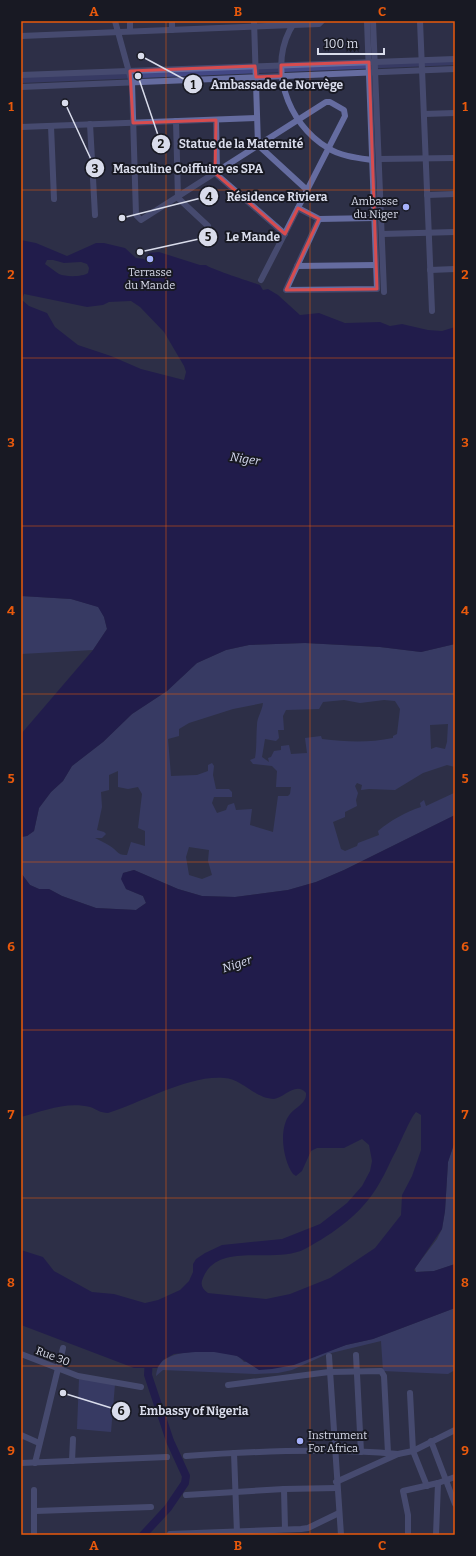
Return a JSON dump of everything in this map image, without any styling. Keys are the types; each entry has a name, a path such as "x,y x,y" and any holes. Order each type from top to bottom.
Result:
{"street":[{"path":"115,21 132,82 137,217 141,220 178,198 326,102 330,102 344,110 346,116 261,280"},
{"path":"130,21 130,32"},
{"path":"172,21 172,30"},
{"path":"212,21 212,28"},
{"path":"21,36 212,28 254,24 319,24 322,21"},
{"path":"367,21 372,62"},
{"path":"320,219 286,290 376,289 374,218 375,159 372,72 373,21"},
{"path":"420,21 432,311"},
{"path":"294,23 282,54 281,76 292,112 306,131 328,149 357,157 375,159 455,158"},
{"path":"254,24 258,145 307,190"},
{"path":"21,75 455,58"},
{"path":"21,87 455,69"},
{"path":"424,114 455,113"},
{"path":"21,127 257,118"},
{"path":"216,120 216,173 285,234"},
{"path":"176,121 178,198 208,226"},
{"path":"90,124 95,215"},
{"path":"51,126 54,199"},
{"path":"375,159 382,234 384,292"},
{"path":"427,195 455,194"},
{"path":"298,208 320,219 374,218"},
{"path":"382,234 455,232"},
{"path":"297,266 376,265"},
{"path":"430,270 455,269"},
{"path":"35,1463 63,1348"},
{"name":"Rue 30","path":"21,1354 78,1376 141,1387"},
{"path":"329,1356 339,1534"},
{"path":"356,1356 361,1452"},
{"path":"228,1385 329,1372 381,1371 383,1373 388,1453"},
{"path":"410,1393 413,1450 427,1486"},
{"path":"186,1495 337,1485 398,1454 413,1450 455,1430"},
{"path":"21,1435 40,1443"},
{"path":"72,1461 73,1438"},
{"path":"431,1441 455,1504"},
{"path":"186,1456 234,1453 335,1451 398,1454"},
{"path":"234,1453 237,1491 237,1533"},
{"path":"21,1463 167,1457"},
{"path":"408,1535 408,1515 403,1491 427,1486 455,1477"},
{"path":"436,1535 438,1483"},
{"path":"284,1489 284,1529"},
{"path":"34,1490 34,1535"},
{"path":"35,1511 151,1507"},
{"path":"170,1534 237,1533 308,1528 339,1513"}],"highlighted area":[{"path":"369,62 377,289 286,290 319,219 298,208 285,234 215,173 216,120 133,123 130,71 255,66 256,77 281,76 281,65"}],"shaded area":[{"path":"455,61 455,65 21,83 21,77"},
{"path":"21,596 71,599 99,607 104,617 107,629 93,650 21,654"},
{"path":"305,643 380,647 421,652 455,644 455,767 447,765 423,773 395,790 361,790 362,785 357,783 355,786 358,793 356,800 357,806 345,812 345,817 333,822 341,849 345,851 357,846 358,843 379,835 378,831 383,827 404,814 421,807 420,803 424,800 426,806 454,793 455,815 344,870 316,882 288,890 235,897 202,896 178,889 134,870 123,873 126,889 143,896 146,903 136,910 96,908 62,896 49,889 39,889 30,885 21,873 21,837 27,836 34,831 39,808 51,792 63,781 72,766 103,742 132,714 167,691 197,663 226,650 249,645","holes":["344,700 360,703 384,700 395,701 400,709 397,734 393,736 393,738 366,741 322,739 321,736 305,738 307,753 291,754 289,745 281,746 281,750 274,751 271,757 268,758 269,762 262,757 265,739 276,741 279,738 278,730 284,730 283,716 286,710 319,709 323,702","263,703 257,722 255,758 250,760 253,764 272,766 277,771 276,787 291,787 290,794 288,796 278,796 273,832 250,825 252,809 236,810 234,803 228,805 226,810 217,813 212,803 214,797 232,797 232,792 229,789 216,789 213,775 214,766 212,763 208,765 208,771 197,775 171,776 168,739 179,736 179,729 189,723 233,709","448,724 445,749 436,747 431,749 430,725","118,771 118,787 128,789 138,787 142,794 138,828 145,831 145,846 131,842 127,855 120,854 95,838 102,838 106,834 97,830 102,807 101,792 109,790 109,775","189,847 209,850 208,861 212,875 202,879 189,875 186,857"]},
{"path":"455,1141 455,1264 434,1271 416,1272 415,1268 437,1239 442,1229 445,1211 448,1162"},
{"path":"455,1308 455,1370 448,1374 383,1371 381,1341 327,1354 292,1370 278,1373 255,1374 163,1370 156,1376 160,1363 171,1356 179,1354 200,1351 221,1352 238,1356 244,1362 323,1353 346,1345 373,1339"},
{"path":"79,1379 115,1384 111,1432 77,1429"}],"water":[{"name":"Niger","path":"21,240 36,243 67,256 96,243 104,243 125,248 136,258 144,259 151,265 155,260 148,253 159,252 200,265 206,265 260,285 263,290 268,289 278,295 300,315 319,313 345,323 380,322 390,326 402,324 428,330 442,331 455,327 455,644 421,652 380,647 305,643 249,645 226,650 197,663 167,691 132,714 103,742 72,766 63,781 51,792 39,808 34,831 27,836 21,837 21,734 93,650 107,629 104,617 98,607 71,599 21,596","holes":["47,260 64,263 81,262 87,264 89,268 88,273 78,276 62,275 45,264","24,294 87,307 103,305 109,302 131,301 140,307 164,332 184,366 186,372 184,380 141,369 111,356 78,345 55,327 47,313 29,306 22,300"]},
{"name":"Niger","path":"455,815 455,1141 448,1162 445,1211 442,1229 414,1270 416,1272 434,1271 455,1264 455,1308 373,1339 346,1345 294,1365 259,1370 237,1356 214,1352 174,1354 163,1360 157,1368 134,1368 21,1325 21,1250 43,1257 54,1271 92,1292 114,1294 145,1303 158,1300 180,1290 189,1281 193,1272 193,1264 196,1259 222,1245 282,1239 320,1224 347,1203 362,1186 370,1171 372,1161 369,1145 362,1139 344,1148 317,1148 311,1151 302,1171 296,1176 293,1174 284,1153 283,1136 286,1120 290,1114 305,1100 306,1093 302,1090 294,1089 278,1098 267,1098 231,1079 224,1078 210,1078 180,1085 108,1113 100,1112 90,1107 73,1105 21,1117 21,873 30,885 39,889 49,889 62,896 96,908 136,910 146,903 143,896 126,889 121,879 123,873 134,870 178,889 202,896 235,897 288,890 316,882 344,870","holes":["416,1112 421,1115 421,1150 412,1176 402,1195 401,1215 375,1248 330,1278 290,1294 266,1299 208,1293 204,1290 202,1286 203,1278 210,1266 221,1260 234,1256 278,1255 305,1249 337,1229 356,1214 372,1195 384,1176 414,1115"]}],"waterway":[{"path":"143,1535 168,1508 185,1483 186,1476 170,1441 148,1375 149,1357"}],"place":[{"name":"Ambassade de Norvège","path":"141,56"},
{"name":"Statue de la Maternité","path":"138,76"},
{"name":"Masculine Coiffuire es SPA","path":"65,103"},
{"name":"Ambasse du Niger","path":"406,207"},
{"name":"Résidence Riviera","path":"122,218"},
{"name":"Le Mande","path":"140,252"},
{"name":"Terrasse du Mande","path":"150,259"},
{"name":"Embassy of Nigeria","path":"63,1393"},
{"name":"Instrument For Africa","path":"300,1441"}]}
